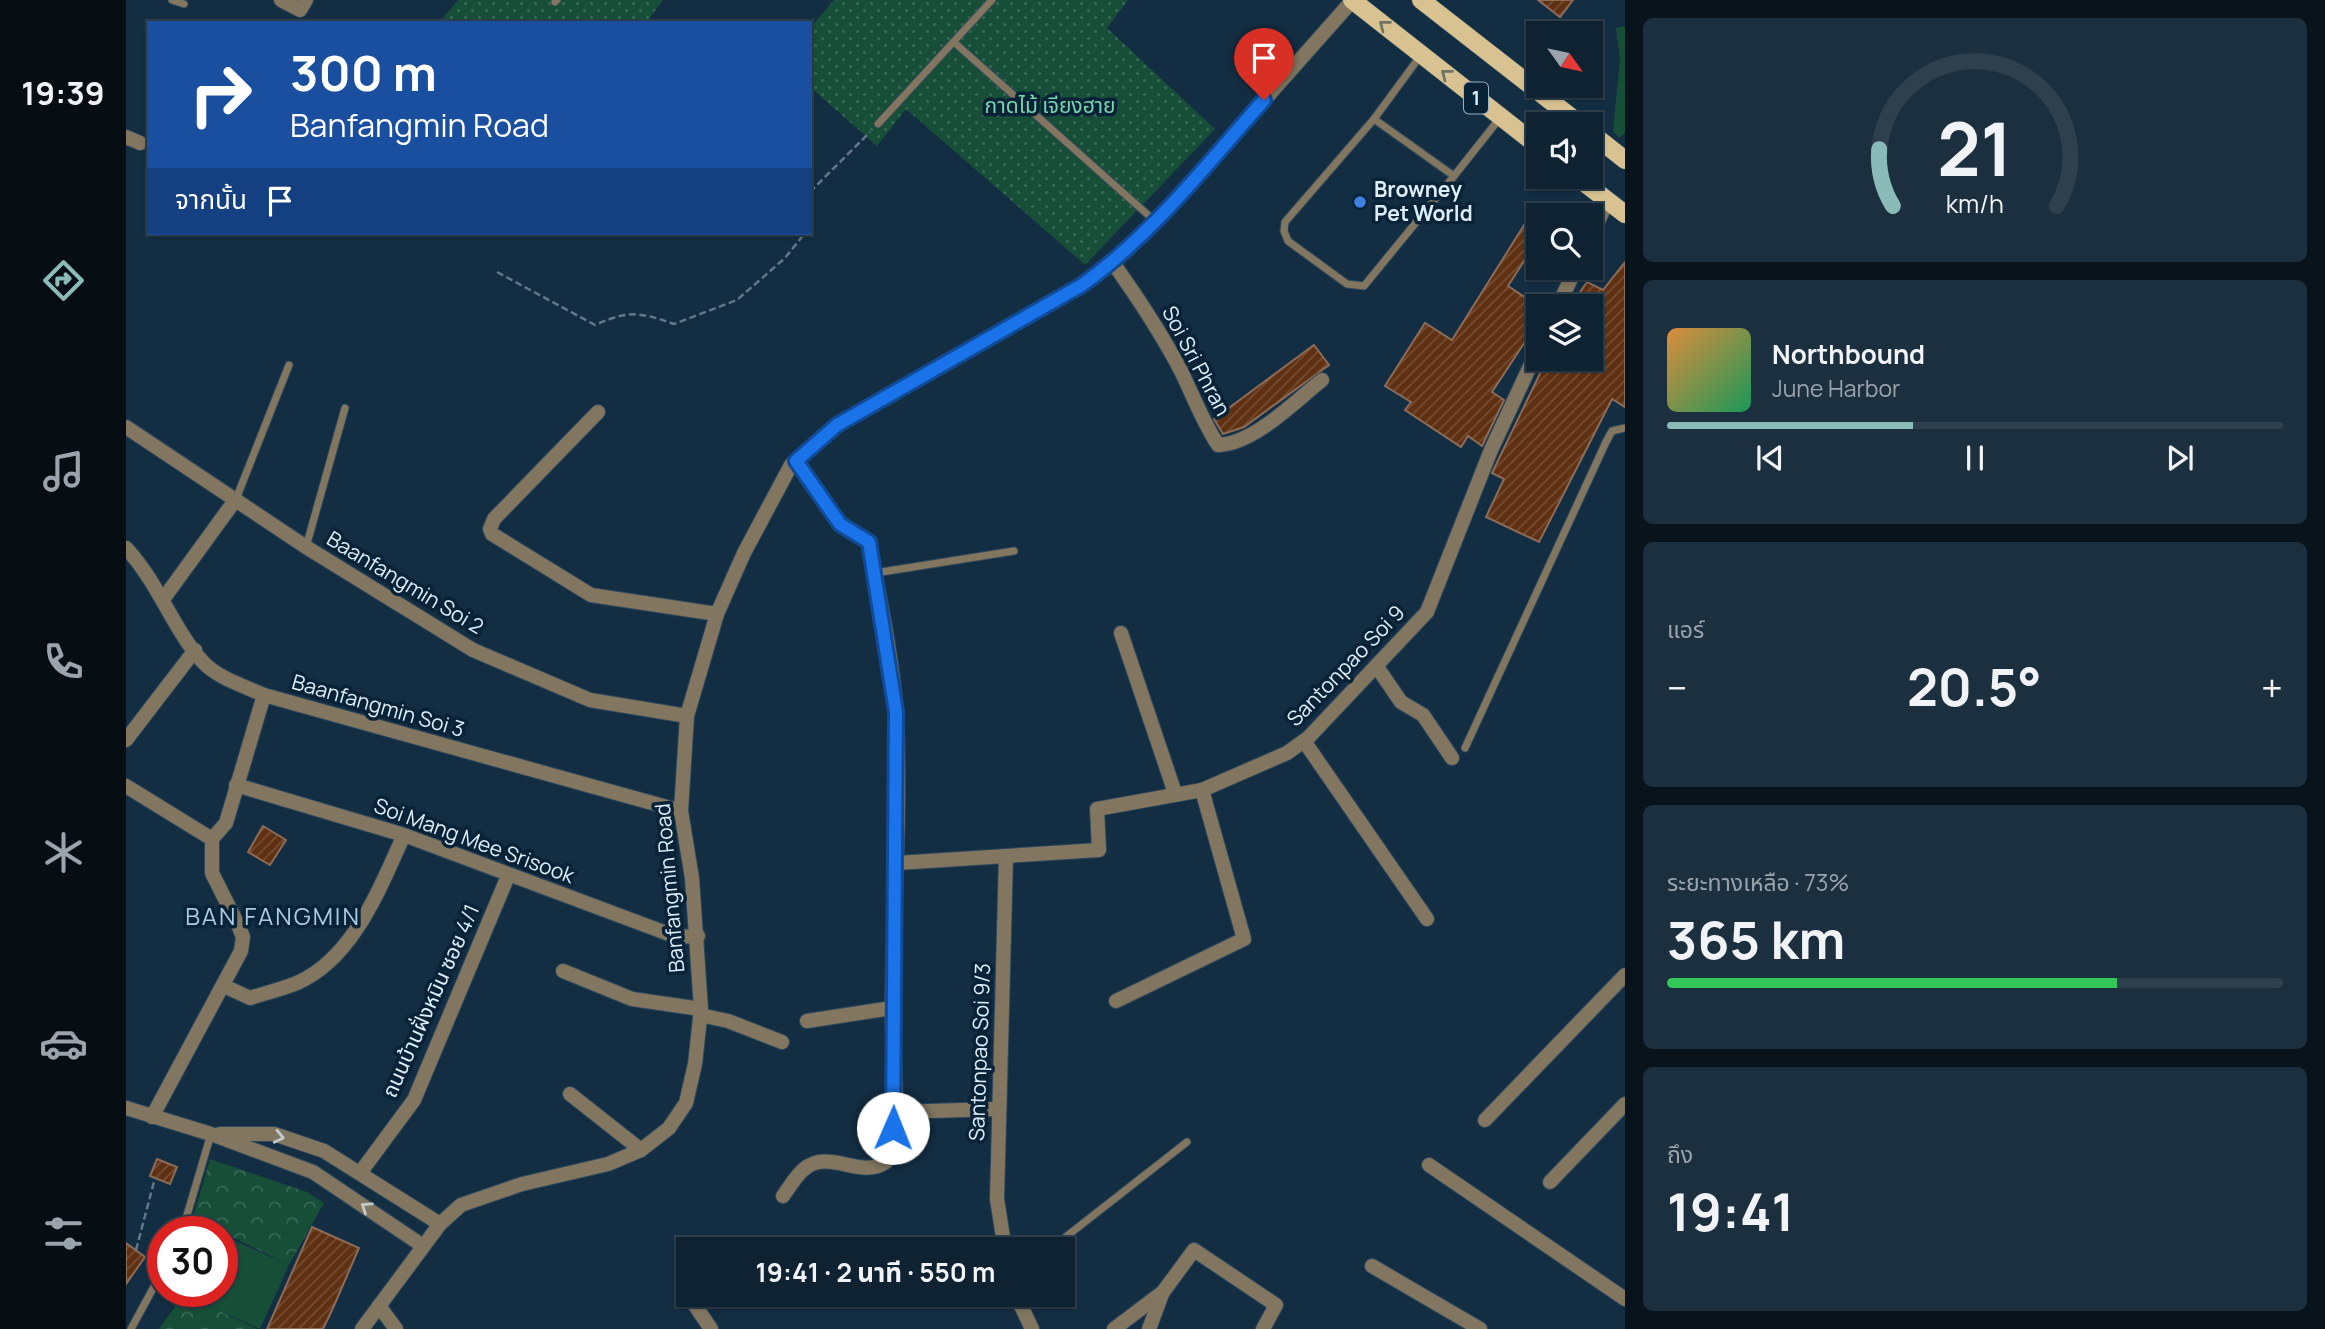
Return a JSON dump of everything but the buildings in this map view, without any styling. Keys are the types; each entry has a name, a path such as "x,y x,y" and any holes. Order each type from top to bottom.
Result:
{"main road":[{"name":"1","path":"1352,0 1526,137"},
{"name":"1","path":"1422,0 1565,112"},
{"path":"1603,143 1625,160"},
{"path":"1593,189 1625,214"}],"street":[{"path":"281,0 300,10 306,0"},
{"name":"Banfangmin Road","path":"362,1329 423,1245 440,1224 461,1205 488,1193 587,1170 641,1150 669,1128 686,1102 695,1064 700,1012 698,936 681,811 687,716 717,614 778,486 796,461 837,425 1082,285 1113,263 1156,222 1352,0"},
{"path":"126,137 141,143"},
{"path":"1603,211 1608,200"},
{"name":"Soi Sri Phran","path":"1113,263 1159,331 1202,420 1218,445 1232,445 1248,438 1322,380"},
{"name":"Santonpao Soi 9","path":"897,863 1100,850 1097,809 1202,790 1287,752 1304,741 1415,628 1435,598 1491,450 1528,371"},
{"path":"598,412 494,519 490,529 492,534 591,595 717,614"},
{"name":"Baanfangmin Soi 2","path":"126,427 306,547 488,657 596,702 687,716"},
{"path":"783,1196 801,1171 819,1161 870,1169 886,1162 892,1145 894,1112 892,1007 897,863 896,712 869,542 840,524 796,461"},
{"path":"164,598 236,499"},
{"name":"Baanfangmin Soi 3","path":"126,548 164,598 203,662 226,678 264,695 681,811"},
{"path":"1121,634 1175,793"},
{"path":"126,740 195,650"},
{"path":"1377,667 1401,702 1423,715 1452,758"},
{"path":"152,1117 241,951 243,937 212,873 212,839 226,822 264,695"},
{"path":"1304,741 1427,919"},
{"name":"Soi Mang Mee Srisook","path":"236,785 404,835 677,937 698,936"},
{"path":"126,786 212,839"},
{"path":"1116,1001 1244,939 1202,790"},
{"path":"224,986 250,998 299,982 335,957 372,905 404,835"},
{"name":"Santonpao Soi 9/3","path":"1003,1237 997,1199 1006,856"},
{"name":"ถนนบ้านฝั่งหมิน ซอย 4/1","path":"360,1173 414,1100 508,876"},
{"path":"563,971 632,999 700,1012 782,1042"},
{"path":"1485,1120 1620,992 1625,975"},
{"path":"807,1021 892,1007"},
{"path":"570,1094 641,1150"},
{"path":"1550,1182 1625,1104"},
{"path":"126,1108 211,1134 313,1171 423,1245"},
{"path":"894,1112 999,1110"},
{"path":"211,1134 274,1134 324,1151 440,1224"},
{"path":"1429,1165 1625,1299"},
{"path":"1149,1329 1163,1292 1194,1250 1276,1306 1263,1329"},
{"path":"1372,1266 1480,1329"},
{"path":"1114,1329 1163,1292"},
{"path":"379,1306 396,1329"},
{"path":"696,1307 711,1329"},
{"path":"1022,1307 1032,1329"}],"lane":[{"path":"172,0 184,4"},
{"path":"878,124 992,0"},
{"path":"955,43 1156,222"},
{"path":"1421,55 1374,119 1286,222 1284,231 1289,241 1347,284 1364,286 1501,117"},
{"path":"1374,119 1454,176"},
{"path":"236,499 289,365"},
{"path":"306,547 345,408"},
{"path":"1465,748 1606,442 1612,431 1625,428"},
{"path":"875,573 1014,551"},
{"path":"187,1216 211,1134"},
{"path":"1066,1237 1187,1142"},
{"path":"131,1329 147,1300"}],"path":[{"path":"812,190 878,124"},
{"path":"497,272 595,325 620,314 643,313 674,324 737,300 785,258 803,235"},
{"path":"136,1250 155,1178"}],"green space":[{"path":"458,0 663,0 647,21 441,21"},
{"name":"กาดไม้ เจียงฮาย","path":"834,0 1128,0 1107,28 1215,129 1085,265 906,109 877,146 812,89 812,26"},
{"path":"1625,26 1625,133 1619,138 1613,131 1620,59 1616,28"},
{"path":"210,1159 307,1192 324,1203 289,1265 238,1240 238,1216 193,1216"},
{"path":"238,1242 289,1265 260,1329 211,1307 238,1307"},
{"path":"175,1307 211,1307 257,1329 159,1329"}],"place":[{"name":"Browney Pet World","path":"1360,202"}],"district":[{"name":"BAN FANGMIN","path":"273,917"}],"route":[{"path":"893,1128 892,1007 897,863 894,692 869,542 840,524 796,461 837,425 1082,285 1113,263 1156,222 1264,100"}]}
